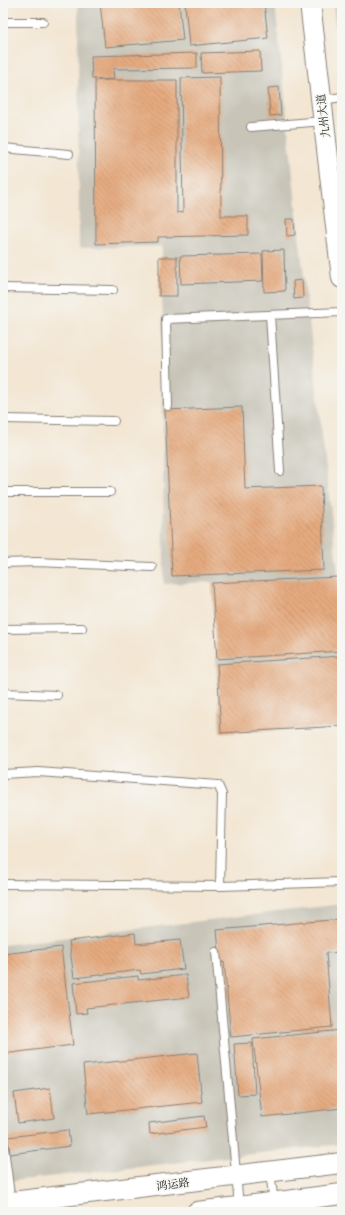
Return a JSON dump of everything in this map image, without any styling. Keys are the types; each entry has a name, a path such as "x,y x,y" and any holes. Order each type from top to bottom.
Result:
{"street":[{"name":"九州大道","path":"310,3 342,278"},
{"name":"鸿运路","path":"8,1206 342,1163"},
{"path":"197,1212 240,1207 274,1207 342,1194"}],"lane":[{"path":"3,22 43,22"},
{"path":"321,100 342,97"},
{"path":"251,127 324,121"},
{"path":"3,148 69,154"},
{"path":"3,288 113,290"},
{"path":"168,406 166,319 342,312"},
{"path":"270,314 280,471"},
{"path":"3,419 114,421"},
{"path":"3,492 110,492"},
{"path":"3,563 37,562 152,567"},
{"path":"3,629 82,628"},
{"path":"3,693 57,695"},
{"path":"3,774 38,772 218,785 222,794 220,886"},
{"path":"3,884 220,886 342,882"},
{"path":"216,952 240,1207"},
{"path":"3,1140 8,1206"},
{"path":"270,1172 274,1207"}],"shaded area":[{"path":"78,3 275,3 300,243 342,608 342,728 220,733 212,582 164,584 162,246 79,248"},
{"path":"333,3 342,3 342,88 336,35"},
{"path":"342,904 342,1144 3,1182 3,945"}],"building":[{"path":"100,3 179,3 183,40 105,47"},
{"path":"185,3 264,3 268,38 189,46"},
{"path":"260,51 261,71 202,73 201,53"},
{"path":"197,53 197,68 113,69 114,79 97,80 177,80 177,213 183,212 181,78 220,77 221,216 248,216 248,235 158,237 158,242 96,244 95,79 92,79 91,56"},
{"path":"279,87 281,115 270,116 268,88"},
{"path":"286,219 294,219 295,235 287,236"},
{"path":"284,250 285,291 264,292 263,251"},
{"path":"262,254 263,281 181,284 180,256"},
{"path":"159,257 177,257 177,296 159,296"},
{"path":"302,280 303,298 294,299 293,281"},
{"path":"242,407 245,489 321,486 324,570 172,576 165,410"},
{"path":"338,577 342,619 342,651 217,659 212,583"},
{"path":"342,656 342,726 221,733 217,664"},
{"path":"342,919 342,952 326,953 332,1027 231,1037 224,962 220,963 217,930"},
{"path":"135,933 136,944 180,940 184,969 141,974 140,970 74,978 69,941"},
{"path":"61,947 73,1045 3,1054 3,954"},
{"path":"186,975 189,997 86,1008 87,1013 76,1014 73,983 138,976 138,980"},
{"path":"342,1030 342,1108 262,1117 253,1039"},
{"path":"252,1043 255,1094 238,1095 234,1044"},
{"path":"197,1053 202,1102 88,1114 83,1065"},
{"path":"50,1088 54,1118 18,1123 14,1093"},
{"path":"204,1116 206,1127 150,1134 149,1123"},
{"path":"68,1130 70,1146 10,1154 8,1137"}]}
